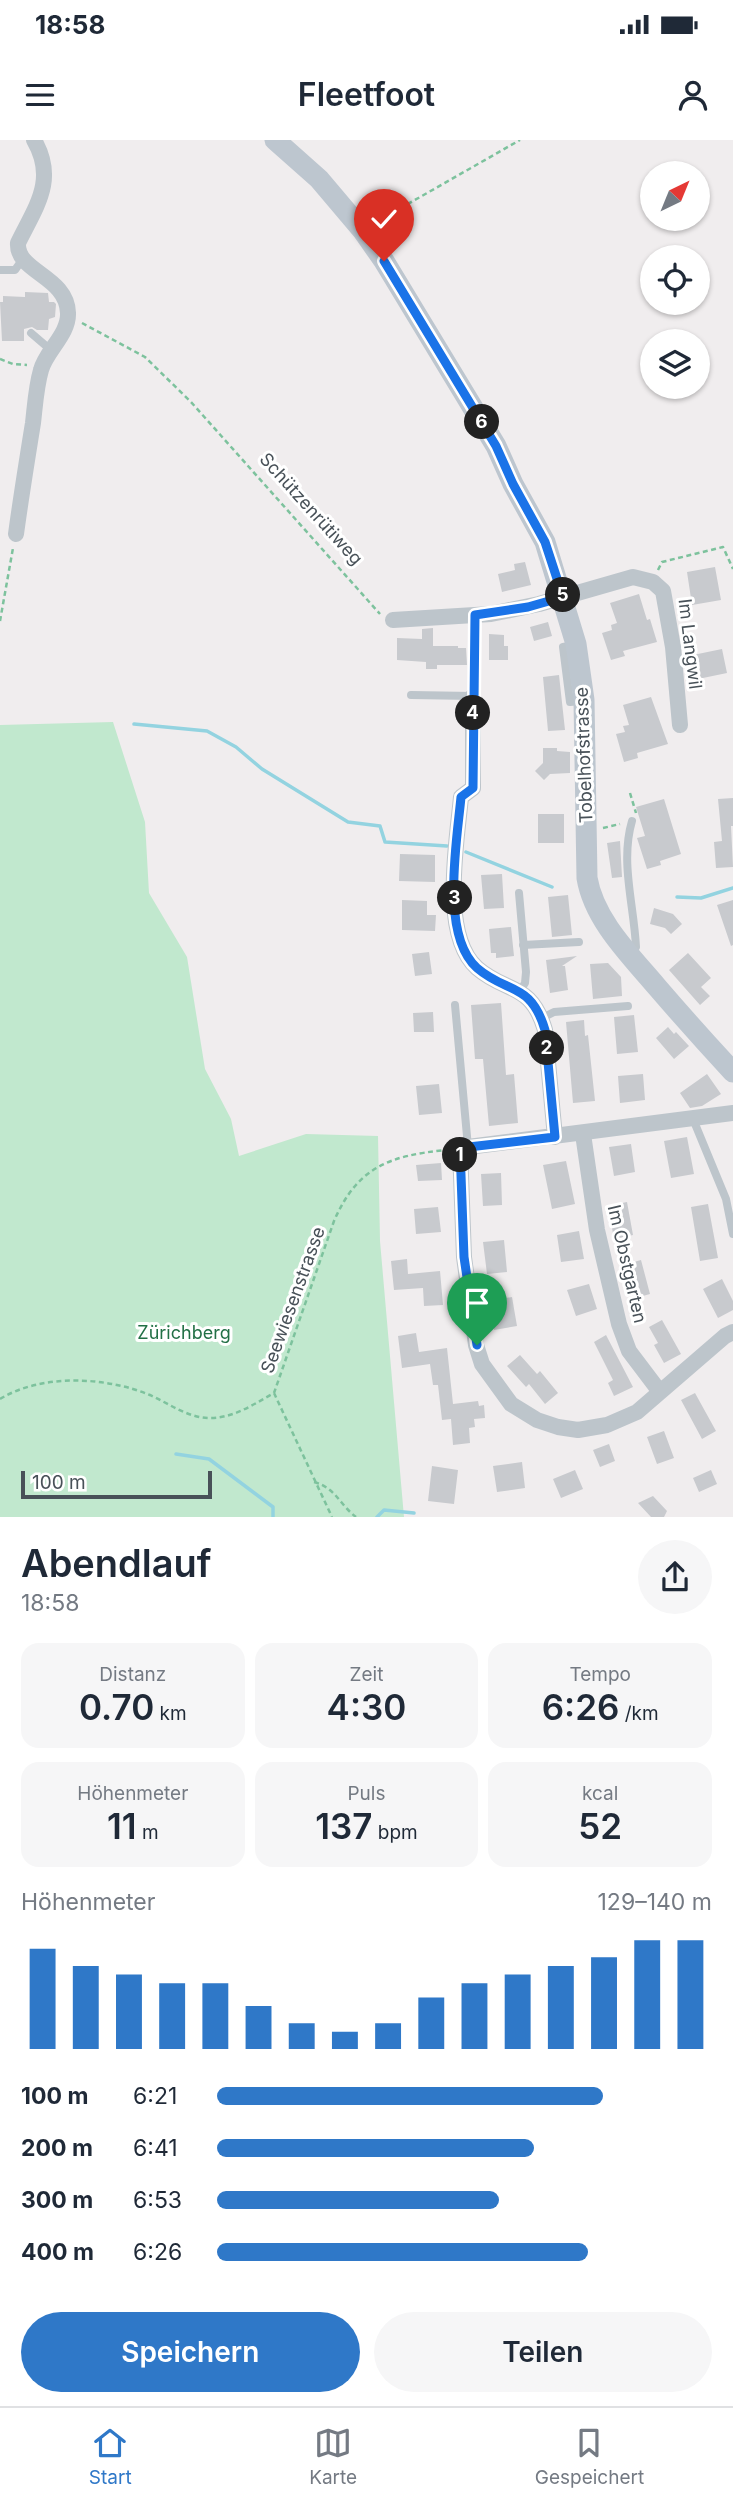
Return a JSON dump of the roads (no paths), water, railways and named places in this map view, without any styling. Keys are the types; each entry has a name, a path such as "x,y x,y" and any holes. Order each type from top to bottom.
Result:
{"main road":[{"name":"Tobelhofstrasse","path":"275,140 320,179 384,261 496,446 513,484 545,542 576,644 584,701 589,891 603,919 630,955 733,1072"}],"street":[{"path":"16,534 41,369 68,314 65,300 59,290 42,273 22,260 18,251 18,243 46,181 44,165 34,140"},
{"name":"Im Langwil","path":"563,597 633,577 653,582 663,591 673,647 680,725"},
{"path":"393,620 475,615 528,607 563,597"},
{"path":"474,696 473,788 461,797 455,870 458,938 465,954 476,967 520,991 532,1001 541,1018 545,1030 555,1137"},
{"path":"733,1113 464,1148 464,1257 477,1345 482,1364 511,1404 537,1420 558,1427 578,1430 607,1425 637,1412 733,1332"},
{"name":"Im Obstgarten","path":"583,1134 597,1230 619,1324 629,1351 660,1392"}],"lane":[{"path":"0,270 15,270 22,260"},
{"path":"31,333 52,351"},
{"path":"411,695 474,696"},
{"path":"630,955 636,947 628,886 629,831 632,821"},
{"path":"519,892 525,983 520,991"},
{"path":"523,945 579,942"},
{"path":"455,1005 464,1148"},
{"path":"541,1018 554,1012 628,1006"},
{"path":"693,1119 726,1199 733,1234"}],"waterway":[{"path":"134,724 207,731 236,747 262,769 348,822 380,826 385,842 447,846"},
{"path":"466,852 552,887"},
{"path":"677,897 701,898 733,888"},
{"path":"176,1454 209,1459 273,1507 273,1517"},
{"path":"377,1517 384,1510 414,1513"}],"park label":[{"name":"Zürichberg","path":"184,1333"}]}
